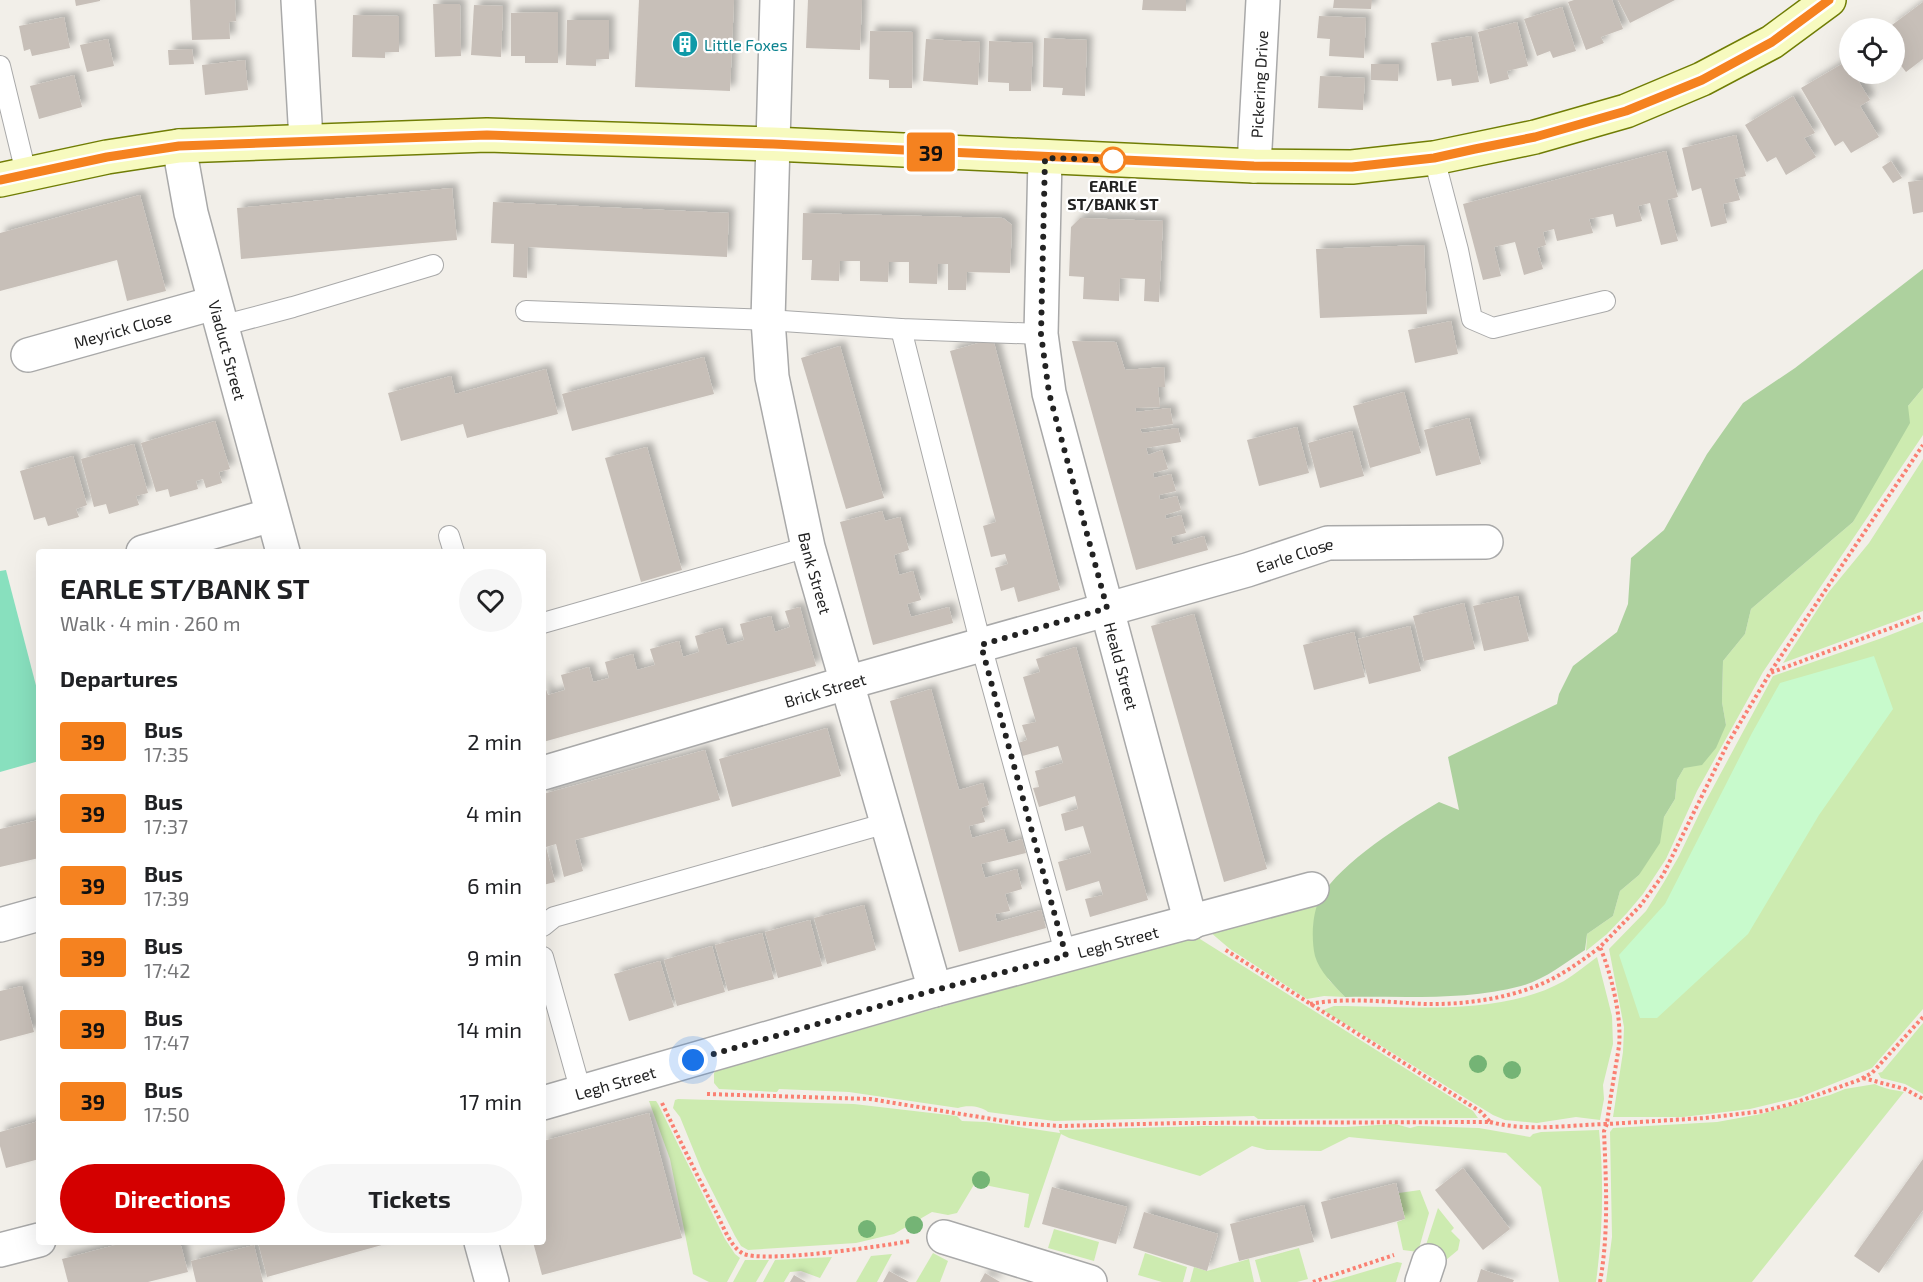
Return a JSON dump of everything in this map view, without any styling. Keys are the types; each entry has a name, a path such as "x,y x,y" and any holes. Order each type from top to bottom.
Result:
{"street":[{"path":"298,0 306,140"},
{"name":"Bank Street","path":"777,0 768,320 772,377 808,547 935,990"},
{"name":"Pickering Drive","path":"1254,166 1263,0"},
{"path":"13,177 107,157 179,146 487,135 773,144 1254,166 1352,167 1434,158 1535,137 1626,111 1702,80 1772,42 1829,0"},
{"name":"Viaduct Street","path":"179,146 190,213 282,549"},
{"name":"Heald Street","path":"1045,158 1041,334 1049,393 1191,922"},
{"name":"Meyrick Close","path":"28,355 217,315"},
{"path":"153,549 272,515"},
{"name":"Earle Close","path":"1107,608 1246,570 1328,543 1486,542"},
{"name":"Brick Street","path":"546,772 846,682 1107,608"},
{"name":"Legh Street","path":"546,1102 935,990 1312,889"},
{"path":"0,925 36,916"},
{"path":"944,1237 1090,1282"},
{"path":"0,1250 36,1241"},
{"path":"482,1245 492,1282"}],"lane":[{"path":"0,66 13,177"},
{"path":"1434,158 1458,250 1472,319 1493,328 1605,302"},
{"path":"217,315 293,307 433,265"},
{"path":"526,311 768,320 901,329 1041,334"},
{"path":"901,329 981,645 1066,956"},
{"path":"546,622 808,547"},
{"path":"546,924 554,917 887,823"},
{"path":"546,968 581,1092"}],"path":[{"path":"1310,1004 1330,1000 1428,1004 1499,997 1529,989 1551,979 1574,967 1600,947 1640,906 1663,875 1728,743 1770,673 1923,445"},
{"path":"1770,673 1923,616"},
{"path":"1191,922 1206,936 1481,1112 1490,1122"},
{"path":"1600,947 1606,962 1617,1015 1619,1038 1607,1124 1604,1131 1607,1195 1604,1262 1600,1282"},
{"path":"698,1094 870,1099 1016,1123 1060,1126 1490,1122 1510,1128 1531,1129 1705,1118 1764,1111 1791,1104 1872,1073 1923,1017"},
{"path":"649,1072 681,1144 739,1252 754,1256 818,1253 865,1249 944,1237"},
{"path":"1863,1078 1905,1089 1923,1099"},
{"path":"1313,1282 1398,1254"}],"green space":[{"path":"1923,269 1923,388 1908,406 1910,423 1853,522 1751,609 1745,634 1723,661 1722,702 1726,725 1716,748 1702,765 1684,768 1677,780 1675,799 1664,817 1660,843 1639,875 1620,891 1613,916 1587,934 1585,950 1546,975 1521,986 1456,996 1345,997 1327,978 1315,956 1314,949 1313,925 1316,910 1330,884 1374,844 1439,802 1459,810 1448,757 1557,704 1559,694 1573,666 1617,632 1628,604 1631,558 1664,530 1707,454 1743,403 1795,368"},
{"path":"1923,388 1923,435 1763,672 1697,791 1666,859 1643,894 1627,913 1607,934 1586,951 1587,934 1613,916 1620,891 1639,875 1664,817 1675,799 1677,780 1684,768 1726,725 1722,702 1723,661 1745,634 1751,609 1853,522 1908,406"},
{"path":"1923,459 1923,611 1783,663 1828,593 1869,543"},
{"path":"6,570 36,685 36,762 0,772 0,571"},
{"path":"1923,622 1923,1009 1872,1068 1800,1097 1750,1109 1683,1117 1613,1117 1623,1052 1624,1027 1609,949 1646,911 1664,882 1773,676"},
{"path":"1874,656 1893,709 1819,815 1748,934 1657,1018 1640,1018 1619,955 1665,904 1780,683"},
{"path":"1318,903 1313,927 1328,979 1345,997 1324,996 1307,999 1230,949 1210,932"},
{"path":"1198,934 1200,939 1473,1111 1478,1118 1258,1119 1254,1116 1054,1121 988,1112 982,1108 958,1108 849,1092 719,1089 714,1083 716,1071"},
{"path":"1597,957 1612,1016 1613,1044 1603,1085 1604,1099 1600,1120 1576,1117 1537,1123 1505,1120 1493,1115 1323,1010 1334,1006 1452,1007 1511,1000 1539,992 1564,981"},
{"path":"1923,1023 1923,1094 1905,1084 1881,1078 1878,1073 1882,1072"},
{"path":"1875,1084 1904,1092 1752,1282 1606,1282 1612,1237 1610,1132 1613,1128 1717,1122 1761,1114 1845,1089"},
{"path":"675,1100 854,1104 957,1116 962,1121 986,1122 1060,1133 1059,1130 1205,1126 1346,1127 1395,1124 1410,1128 1418,1126 1479,1128 1530,1137 1541,1132 1599,1130 1602,1206 1596,1282 1559,1282 1541,1187 1506,1153 1349,1137 1321,1151 1267,1150 1252,1146 1200,1176 1061,1134 1029,1228 1024,1227 1029,1194 975,1183 957,1213 948,1215 932,1212 894,1234 856,1243 748,1250 741,1246 735,1236 702,1171 680,1117 673,1108"},
{"path":"649,1101 656,1101 658,1104 725,1239 740,1258 727,1282 709,1282 693,1274 670,1159"},
{"path":"1420,1190 1429,1213 1418,1252 1403,1250 1397,1222 1405,1219 1399,1193"},
{"path":"1438,1208 1454,1228 1451,1231 1460,1240 1458,1250 1446,1260 1423,1254"},
{"path":"1054,1229 1099,1242 1094,1261 1048,1248"},
{"path":"1299,1248 1308,1279 1297,1282 1261,1282 1255,1260"},
{"path":"933,1253 948,1261 940,1282 916,1282"},
{"path":"1145,1253 1187,1267 1183,1282 1162,1282 1138,1275"},
{"path":"892,1254 877,1282 856,1282 871,1256"},
{"path":"832,1257 820,1278 801,1271 790,1272 784,1282 763,1282 775,1260"},
{"path":"1249,1259 1254,1282 1190,1282 1194,1267 1207,1271"},
{"path":"745,1260 769,1260 756,1282 733,1282"},
{"path":"1397,1262 1402,1263 1396,1282 1330,1282"}],"building":[{"path":"75,0 100,0 100,1 76,6"},
{"path":"190,0 235,0 236,21 229,22 230,39 192,40"},
{"name":"Little Foxes","path":"639,0 734,0 730,91 635,87"},
{"name":"Little Foxes","path":"808,0 862,0 860,50 806,48"},
{"path":"1143,0 1186,0 1186,11 1142,10"},
{"path":"1334,0 1372,0 1371,9 1333,8"},
{"path":"1612,0 1623,29 1601,37 1604,43 1586,50 1568,2"},
{"path":"1618,0 1675,0 1630,23"},
{"path":"1923,2 1923,59 1906,72 1905,18 1901,18"},
{"path":"433,4 460,4 461,56 435,57"},
{"path":"474,5 503,6 501,57 471,55"},
{"path":"1562,7 1576,51 1553,58 1550,51 1537,56 1524,19"},
{"path":"558,12 558,63 525,63 525,56 511,56 511,13"},
{"path":"353,15 399,16 399,52 385,52 385,58 352,57"},
{"path":"1319,16 1366,18 1364,58 1329,56 1330,39 1317,38"},
{"path":"64,17 70,48 32,56 30,49 24,51 19,26"},
{"path":"567,20 609,20 609,59 596,59 596,66 566,65"},
{"path":"1517,22 1528,66 1507,71 1509,79 1490,84 1478,32"},
{"path":"870,31 913,32 912,88 889,88 889,80 869,79"},
{"path":"1471,36 1479,82 1452,86 1451,79 1437,81 1431,43"},
{"path":"1044,38 1087,40 1085,96 1062,95 1063,88 1043,87"},
{"path":"108,39 114,66 87,72 80,45"},
{"path":"926,39 980,42 978,85 923,81"},
{"path":"989,41 1033,43 1031,91 1009,91 1009,83 988,82"},
{"path":"192,49 194,64 169,65 168,50"},
{"path":"245,60 248,90 205,95 202,65"},
{"path":"1371,64 1399,64 1398,81 1371,80"},
{"path":"1839,66 1839,84 1860,84 1870,100 1860,106 1879,137 1851,153 1843,141 1835,146 1801,88"},
{"path":"74,75 82,107 39,119 30,86"},
{"path":"1320,76 1365,78 1363,110 1318,108"},
{"path":"1793,96 1815,133 1804,138 1816,157 1786,175 1776,157 1767,162 1745,125"},
{"path":"1736,135 1746,176 1734,179 1740,200 1723,204 1727,223 1711,227 1701,188 1692,191 1682,148"},
{"path":"1666,151 1678,197 1667,200 1678,241 1661,245 1650,203 1638,206 1642,221 1616,227 1613,214 1589,219 1593,233 1557,241 1554,229 1543,232 1546,245 1537,248 1543,269 1524,275 1515,242 1494,247 1501,276 1483,280 1463,204"},
{"path":"1891,161 1902,178 1893,183 1882,167"},
{"path":"1923,180 1923,212 1913,214 1908,182"},
{"path":"452,188 457,240 241,259 237,208"},
{"path":"140,195 166,291 127,301 117,260 0,291 0,233"},
{"path":"493,202 729,213 727,257 528,247 527,278 513,277 514,244 491,243"},
{"path":"803,213 1003,218 1012,225 1010,273 967,272 966,290 948,290 948,264 938,264 937,284 909,283 909,262 889,262 888,282 860,281 860,261 840,261 839,281 811,280 812,260 802,260"},
{"path":"1080,218 1163,221 1159,302 1144,301 1145,279 1120,278 1119,301 1083,299 1084,277 1069,276 1071,227"},
{"path":"1424,245 1427,314 1320,318 1316,249"},
{"path":"1451,321 1458,354 1415,363 1408,330"},
{"path":"993,339 1060,590 1018,602 1014,587 1001,591 995,568 1008,564 1005,554 991,557 983,526 996,522 950,351"},
{"path":"1072,341 1116,342 1125,370 1164,367 1165,387 1158,387 1160,407 1135,408 1136,412 1170,408 1173,424 1140,429 1142,433 1178,428 1181,442 1146,448 1148,455 1162,450 1168,469 1153,473 1154,478 1171,474 1176,491 1159,495 1160,500 1177,496 1181,510 1165,515 1166,519 1181,515 1186,533 1171,537 1173,545 1204,536 1208,550 1136,570"},
{"path":"840,346 884,498 846,509 801,358"},
{"path":"704,357 714,394 572,431 562,394"},
{"path":"546,369 558,414 467,438 463,424 401,441 388,393 451,376 455,394"},
{"path":"1404,392 1421,453 1370,468 1353,406"},
{"path":"1469,418 1481,464 1436,476 1424,430"},
{"path":"215,421 230,469 219,472 222,483 206,488 203,479 196,481 198,489 170,497 168,489 156,492 141,443"},
{"path":"1297,427 1309,473 1259,486 1247,440"},
{"path":"1352,431 1364,476 1320,488 1308,443"},
{"path":"134,444 148,493 136,496 139,505 109,514 106,504 94,507 81,459"},
{"path":"647,447 682,570 641,582 605,458"},
{"path":"73,456 87,505 76,509 79,517 48,526 45,517 34,520 20,471"},
{"path":"882,511 885,521 900,517 909,550 894,555 899,575 913,571 921,600 907,604 911,617 949,607 953,623 873,645 840,522"},
{"path":"1518,596 1529,641 1484,651 1473,606"},
{"path":"1464,603 1475,649 1424,661 1413,616"},
{"path":"800,607 816,666 546,741 546,689 548,695 565,690 561,675 589,667 593,682 609,678 605,662 633,654 637,670 655,665 650,649 679,641 683,657 699,652 695,636 722,628 727,645 744,640 740,624 771,616 775,632 790,627 785,611"},
{"path":"1194,614 1267,869 1224,882 1151,626"},
{"path":"1410,626 1421,671 1369,684 1358,639"},
{"path":"1354,632 1365,677 1314,690 1303,645"},
{"path":"1076,647 1148,900 1090,917 1085,899 1103,895 1099,881 1066,891 1058,862 1091,853 1083,826 1065,831 1061,814 1078,809 1075,796 1039,807 1033,788 1039,787 1035,771 1063,763 1058,746 1019,757 1015,744 1027,740 1022,725 1036,722 1023,677 1040,672 1036,659"},
{"path":"931,689 959,790 983,783 989,805 981,808 985,822 969,826 972,838 1004,829 1008,843 1022,839 1026,853 981,864 985,878 1017,869 1022,889 1005,894 1010,911 995,914 997,922 1041,910 1046,928 959,952 890,701"},
{"path":"827,728 841,776 732,807 719,759"},
{"path":"705,750 720,800 575,840 583,871 564,877 556,844 546,847 546,793"},
{"path":"36,821 36,859 0,867 0,829"},
{"path":"546,847 555,882 546,884"},
{"path":"864,905 876,950 827,964 814,918"},
{"path":"810,920 822,966 778,978 765,932"},
{"path":"762,933 774,979 728,991 715,945"},
{"path":"712,946 725,992 677,1006 664,960"},
{"path":"660,961 674,1007 629,1021 614,974"},
{"path":"22,986 34,1032 0,1041 0,991"},
{"path":"649,1113 682,1238 542,1275 534,1245 546,1245 546,1140"},
{"path":"36,1122 36,1160 6,1168 0,1146 0,1132"},
{"path":"1923,1159 1923,1210 1879,1273 1854,1256"},
{"path":"1463,1168 1510,1229 1483,1250 1435,1190"},
{"path":"1396,1183 1405,1219 1331,1239 1321,1202"},
{"path":"1052,1187 1127,1207 1116,1244 1042,1224"},
{"path":"1304,1205 1314,1242 1239,1261 1230,1224"},
{"path":"1144,1212 1218,1234 1207,1271 1133,1248"},
{"path":"116,1245 181,1245 188,1272 148,1282 68,1282 62,1259"},
{"path":"254,1245 263,1282 196,1282 191,1261"},
{"path":"259,1245 382,1245 267,1277"},
{"path":"1481,1269 1514,1280 1513,1282 1477,1282"},
{"path":"889,1271 909,1282 883,1282"},
{"path":"985,1273 1000,1282 980,1282"},
{"path":"794,1275 806,1282 790,1282"}],"bus line":[{"name":"39","path":"0,180 107,157 179,146 487,135 773,144 1254,166 1352,167 1434,158 1535,137 1626,111 1702,80 1772,42 1829,0"}],"place":[{"name":"Little Foxes","path":"685,44"},
{"name":"EARLE ST/BANK ST","path":"1113,160"}],"route":[{"path":"693,1060 935,990 1066,956 981,645 1107,608 1049,393 1041,334 1045,158 1113,160"}]}
